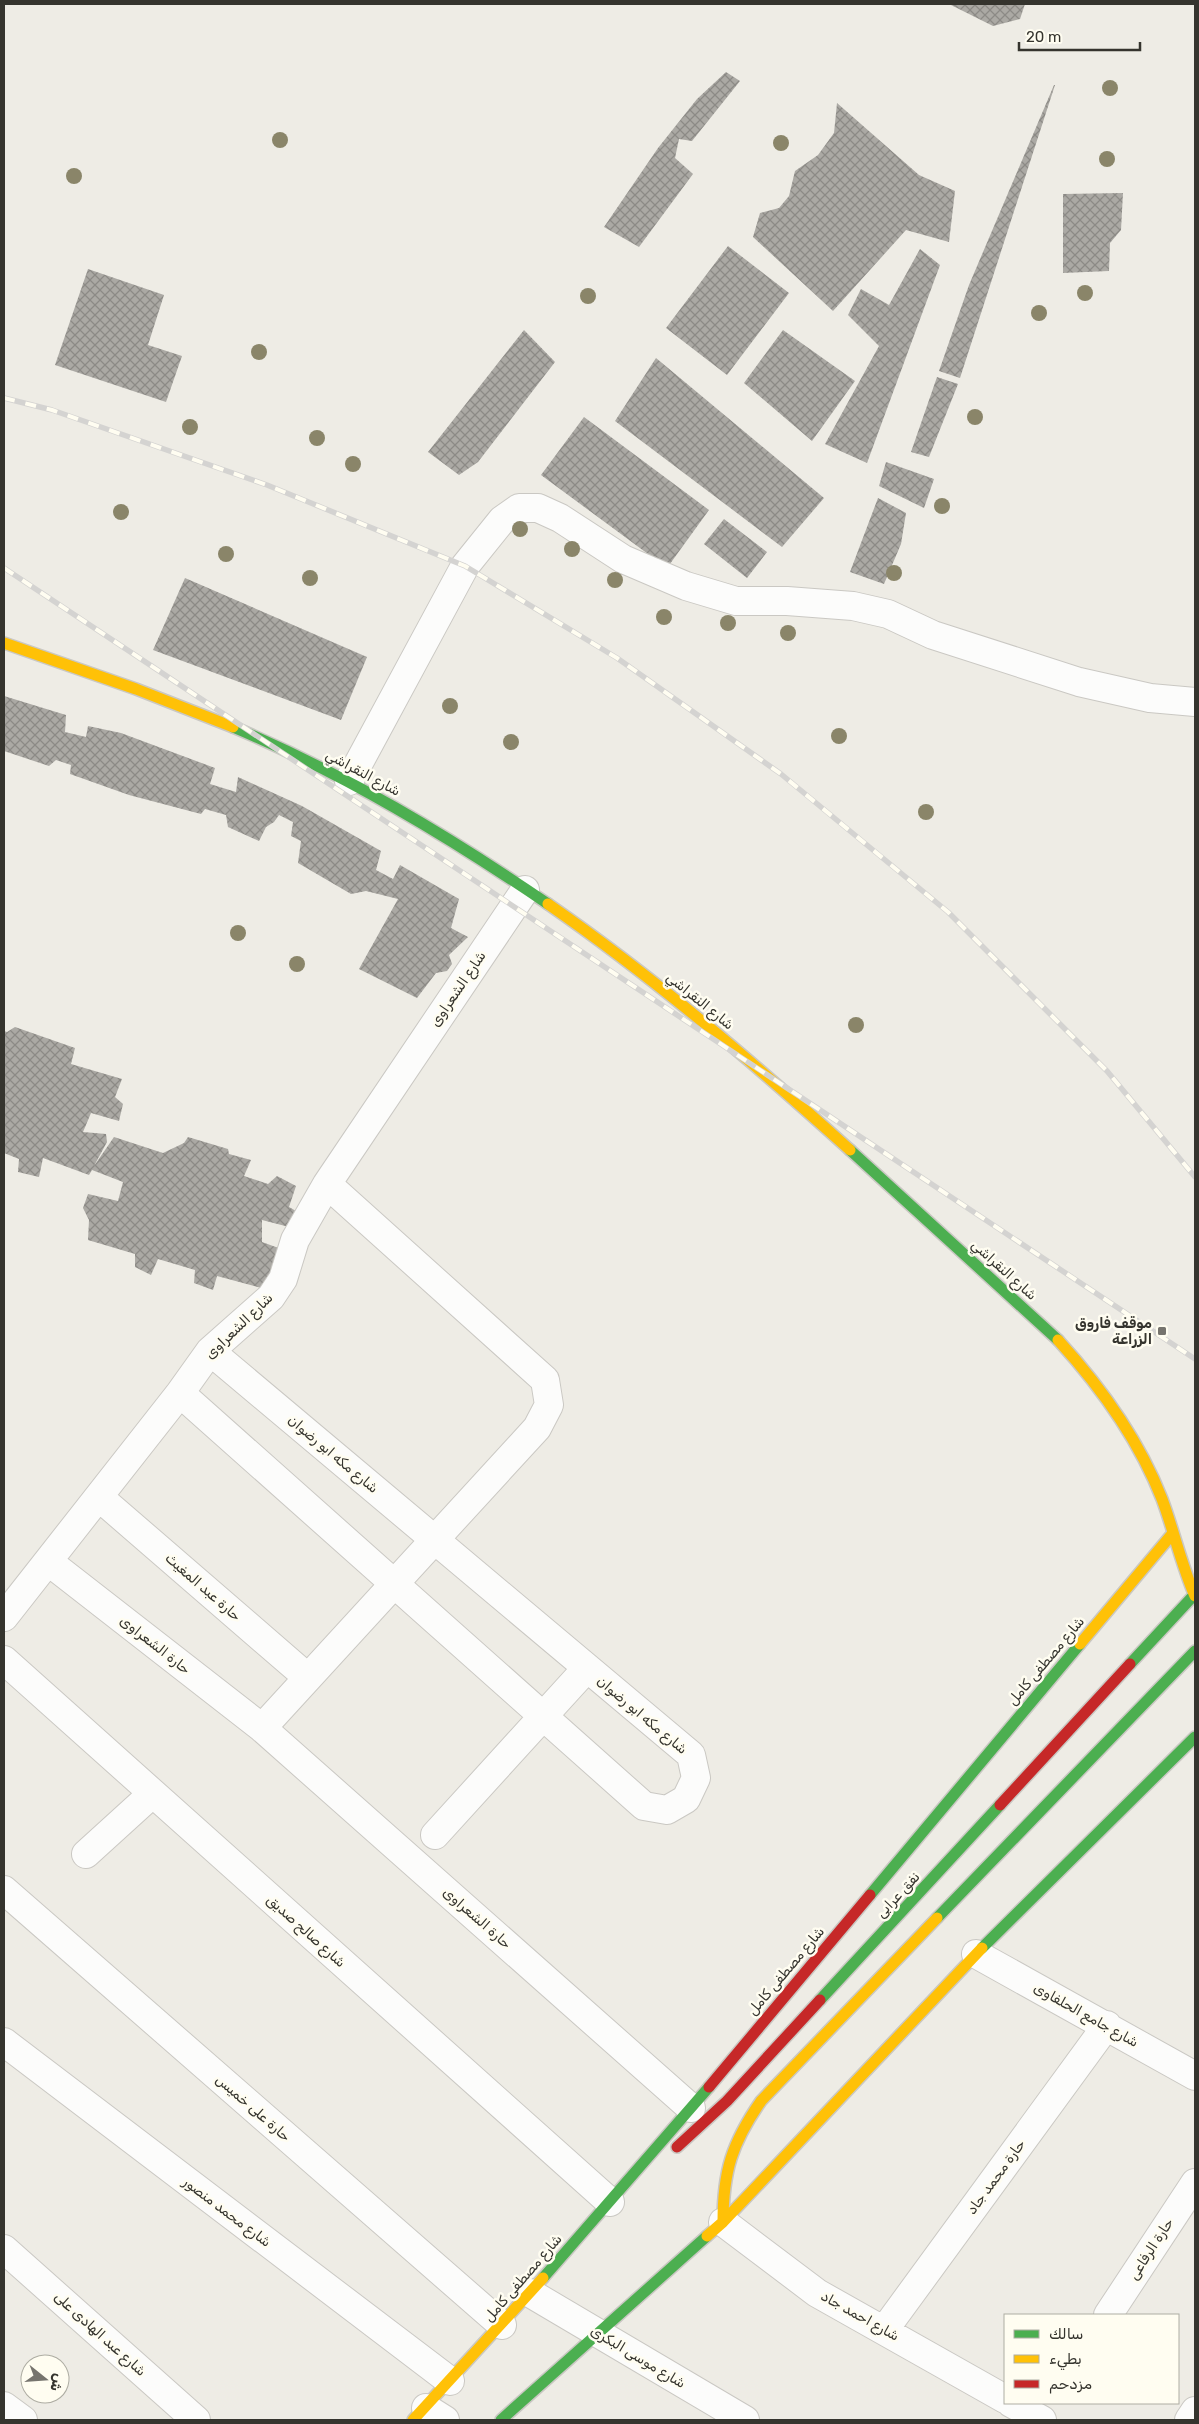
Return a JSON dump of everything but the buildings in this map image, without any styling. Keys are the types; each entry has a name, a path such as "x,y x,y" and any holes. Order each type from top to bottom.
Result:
{"main road":[{"name":"شارع النقراشي","path":"4,643 162,697 258,736 349,781 439,833 606,946 755,1065 1045,1327 1079,1362 1108,1401 1134,1443 1156,1485 1173,1533 1180,1560 1195,1595"},
{"name":"شارع مصطفى كامل","path":"428,2416 450,2381 502,2325 691,2108 1173,1533"},
{"name":"نفق عرابى","path":"610,2202 664,2158 727,2101 1195,1595"},
{"path":"723,2222 722,2190 726,2165 739,2132 761,2100 1195,1651"},
{"path":"502,2420 723,2222 976,1954 1195,1737"}],"street":[{"path":"349,781 465,566 502,520 519,508 538,508 560,518 623,559 686,586 736,601 787,601 853,606 888,614 933,636 1079,682 1150,698 1195,702"},
{"name":"شارع الشعراوى","path":"4,1618 180,1393 210,1351 271,1297 283,1279 295,1240 327,1184 524,890"},
{"path":"262,1728 536,1428 549,1405 545,1380 327,1184"},
{"name":"شارع مكه ابو رضوان","path":"180,1393 644,1806 667,1810 686,1799 696,1778 690,1755 210,1351"},
{"name":"حارة عبد المغيث","path":"99,1497 307,1677"},
{"name":"حارة الشعراوى","path":"49,1562 262,1728 691,2108"},
{"name":"شارع صالح صديق","path":"4,1660 610,2202"},
{"path":"435,1835 587,1668"},
{"path":"86,1854 152,1794"},
{"name":"حارة على خميس","path":"4,1890 502,2325"},
{"name":"شارع جامع الحلفاوى","path":"976,1954 1107,2025 1195,2076"},
{"name":"حارة محمد جاد","path":"885,2329 1107,2025"},
{"name":"شارع محمد منصور","path":"4,2042 450,2381"},
{"name":"حارة الرفاعى","path":"1109,2314 1195,2183"},
{"name":"شارع احمد جاد","path":"723,2222 817,2293 885,2329 1004,2398"},
{"name":"شارع عبد الهادى على","path":"4,2249 196,2420"},
{"name":"شارع موسى البكرى","path":"530,2292 745,2420"},
{"path":"1014,2404 1042,2415"},
{"path":"4,2406 23,2420"},
{"path":"1189,2420 1195,2411"}],"railway":[{"path":"4,398 52,410 267,485 465,566 617,658 781,774 948,912 1107,1071 1195,1177"},
{"path":"4,568 1195,1359"}],"traffic: fast":[{"path":"233,727 275,745 356,786 472,854 548,904"},
{"path":"850,1150 1058,1340"},
{"path":"1130,1664 1195,1594"},
{"path":"870,1895 1080,1644"},
{"path":"937,1918 1195,1651"},
{"path":"982,1948 1195,1737"},
{"path":"820,2000 1000,1805"},
{"path":"543,2278 709,2087"},
{"path":"501,2420 707,2236"}],"traffic: slow":[{"path":"4,643 136,689 233,727"},
{"path":"548,904 665,991 777,1085 850,1150"},
{"path":"1058,1340 1103,1395 1142,1456 1162,1499 1195,1596"},
{"path":"1080,1644 1173,1533"},
{"path":"723,2222 725,2187 731,2158 743,2130 761,2101 937,1918"},
{"path":"707,2236 723,2222 982,1948"},
{"path":"413,2420 543,2278"}],"traffic: jam":[{"path":"1000,1805 1130,1664"},
{"path":"709,2087 870,1895"},
{"path":"677,2147 727,2101 820,2000"}],"place":[{"name":"موقف فاروق الزراعة","path":"1162,1331"}]}
